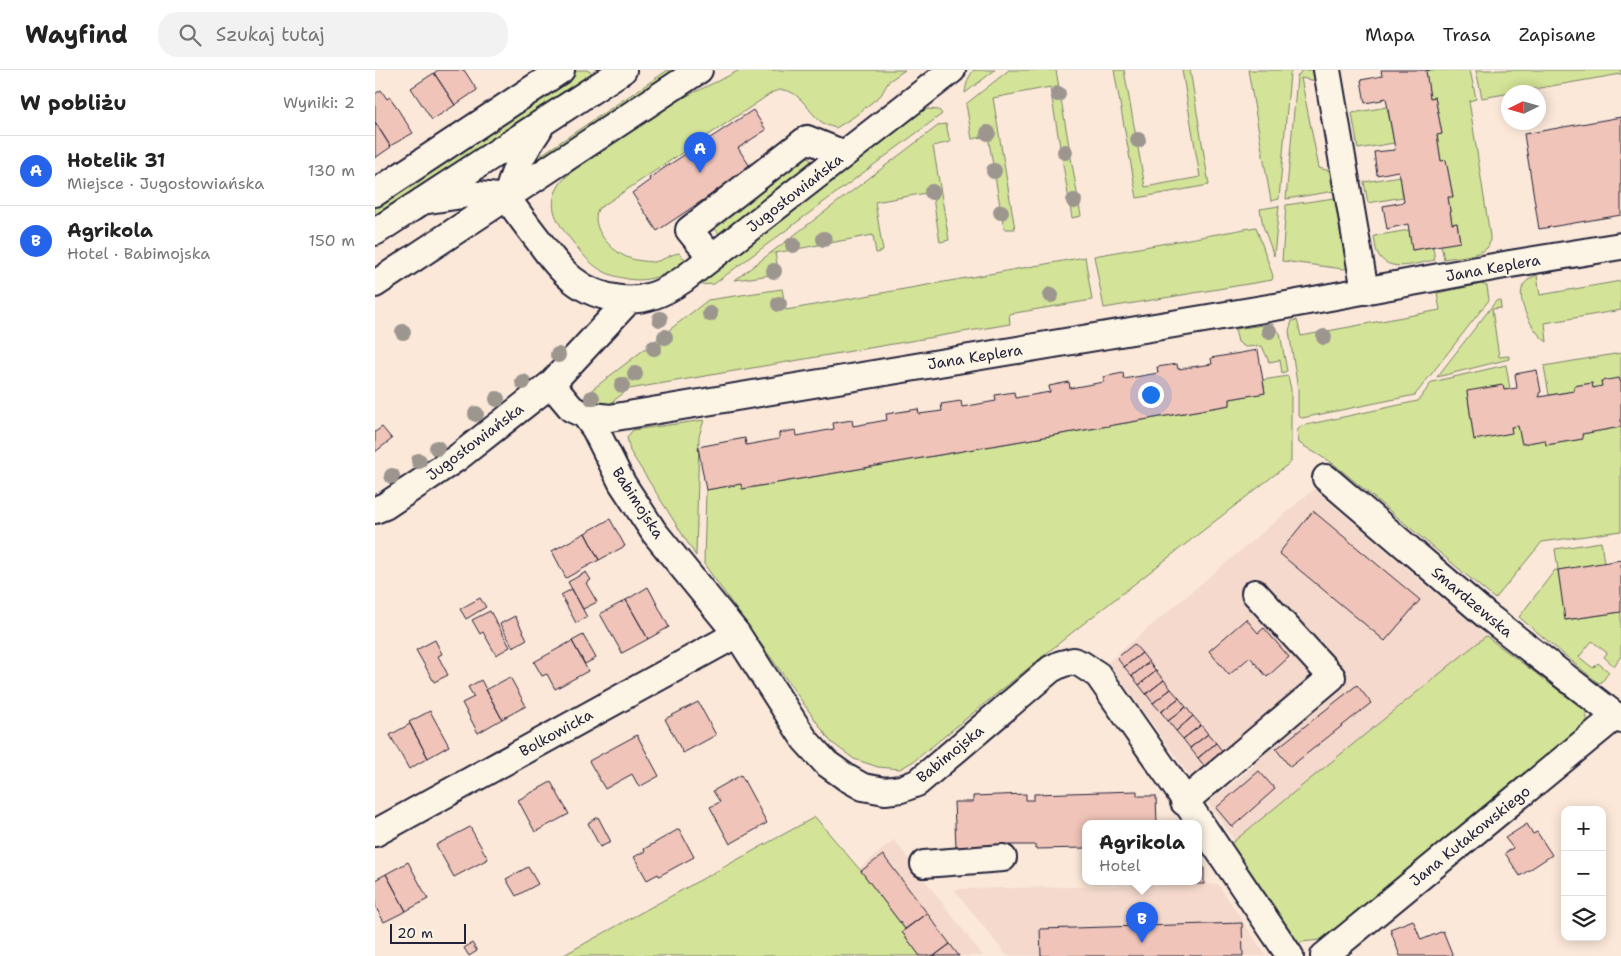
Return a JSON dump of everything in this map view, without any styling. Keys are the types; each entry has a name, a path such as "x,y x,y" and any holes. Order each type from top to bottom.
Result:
{"street":[{"path":"375,193 561,70"},
{"path":"375,232 623,70"},
{"path":"375,284 699,70"},
{"name":"Jugosłowiańska","path":"507,198 552,260 572,280 583,287 597,294 629,300 660,294 672,287 952,70"},
{"path":"1327,70 1365,290"},
{"path":"507,198 512,178 521,156 543,122"},
{"path":"711,257 689,230 807,139 844,154"},
{"path":"422,202 469,194 507,198"},
{"name":"Jana Keplera","path":"585,415 610,418 1281,306 1510,264 1621,246"},
{"name":"Jugosłowiańska","path":"375,510 385,506 457,458 551,384 629,300"},
{"name":"Babimojska","path":"551,384 572,409 585,415 595,429 622,483 654,532 737,634 805,740 827,763 847,778 863,787 885,791 901,789 917,783 1051,669 1073,661 1081,664 1098,676 1168,775 1196,820"},
{"name":"Smardzewska","path":"1326,478 1486,615 1619,718"},
{"path":"1184,802 1332,677 1255,593"},
{"name":"Bolkowicka","path":"375,833 737,634"},
{"name":"Jana Kułakowskiego","path":"1324,956 1619,718"},
{"name":"Babimojska","path":"1202,828 1290,956"},
{"path":"924,864 1003,858"}],"shaded area":[{"path":"1314,489 1486,636 1235,841 1208,803 1255,765 1239,747 1195,783 1108,662"},
{"path":"894,840 983,956 920,956 902,932 905,929 859,869"},
{"path":"1218,884 1266,956 1007,956 954,889 1202,885"}],"green space":[{"path":"578,70 587,70 592,73 375,217 375,204"},
{"path":"668,70 675,70 536,161 535,159"},
{"path":"740,70 905,70 889,81 881,95 855,116 836,128 820,121 792,93 780,90 773,92 598,209 596,216 599,231 609,245 622,255 635,260 652,262 679,253 687,261 657,277 640,280 614,276 593,265 567,235 555,214 554,200 560,184 577,168 662,110"},
{"path":"974,70 995,70 965,93 970,75"},
{"path":"1009,70 1056,70 1081,216 1072,218 1050,87 993,98 1015,229 1004,229 988,136 972,139 966,104"},
{"path":"1114,70 1124,70 1145,187 1200,177 1182,70 1190,70 1209,185 1137,198"},
{"path":"1248,70 1292,70 1290,74 1279,199 1271,201"},
{"path":"1302,70 1320,70 1322,82 1301,78 1319,168 1338,173 1341,190 1286,199 1297,77"},
{"path":"1470,70 1476,99 1469,101 1490,236 1489,245 1484,251 1444,259 1441,245 1460,241 1457,223 1452,224 1448,197 1453,196 1446,161 1441,161 1437,135 1442,134 1435,97 1430,98 1426,71"},
{"path":"1476,70 1621,70 1621,74 1546,87 1546,85 1501,85 1501,95 1482,98"},
{"path":"1387,107 1394,143 1358,149 1352,113"},
{"path":"924,110 939,110 942,114 714,284 699,285"},
{"path":"946,124 950,142 933,146 949,240 940,242 932,192 875,202 883,251 876,253 873,235 775,253 779,274 735,280 939,125"},
{"path":"806,157 809,157 811,162 781,188 719,234 714,228"},
{"path":"1400,176 1403,197 1368,203 1364,182"},
{"path":"1341,197 1352,265 1344,269 1282,261 1286,205"},
{"path":"1279,206 1274,256 1263,226 1260,209"},
{"path":"1256,227 1273,276 1272,280 1104,308 1094,256"},
{"path":"1409,230 1412,250 1433,247 1435,260 1403,266 1388,263 1382,259 1376,250 1374,236"},
{"path":"1085,257 1092,300 1009,314 1010,324 629,389 612,402 611,411 595,404 589,392 708,300 782,289 786,310"},
{"path":"1537,275 1540,295 1621,281 1621,310 1545,323 1547,342 1531,324 1523,307 1522,291 1524,284"},
{"path":"1481,284 1487,286 1489,300 1415,395 1302,418 1298,416 1298,390 1289,331 1292,321 1297,320 1301,336 1440,310 1437,293"},
{"path":"1500,300 1501,308 1492,309 1499,357 1509,356 1509,359 1437,377 1496,301"},
{"path":"1271,324 1280,333 1287,371 1282,373 1280,360 1269,362 1262,346 1245,347 1238,342 1235,329"},
{"path":"1621,353 1621,383 1601,381 1602,386 1593,388 1592,383 1574,386 1574,391 1549,395 1544,366"},
{"path":"1506,365 1510,389 1504,390 1503,385 1467,392 1474,439 1511,433 1511,427 1518,426 1522,444 1545,440 1547,445 1582,439 1582,434 1621,427 1621,531 1542,542 1495,599 1335,465 1299,443 1297,431 1301,426 1418,401 1432,382"},
{"path":"1288,376 1291,389 1291,462 1074,631 914,761 900,769 878,767 854,759 831,742 704,564 706,490 741,484 743,489 1230,405 1230,399 1265,393 1263,380"},
{"path":"704,420 699,436 696,556 630,451 627,437 633,430"},
{"path":"1601,542 1604,563 1558,570 1555,549"},
{"path":"1555,570 1558,570 1566,620 1621,612 1621,656 1614,666 1604,657 1607,653 1592,641 1579,657 1593,668 1598,663 1609,672 1602,682 1598,683 1519,617"},
{"path":"1486,636 1585,710 1589,727 1576,740 1320,940 1298,944 1228,846"},
{"path":"815,817 861,871 905,929 902,932 920,956 562,956"}],"building":[{"path":"438,70 464,70 477,90 455,105 434,73"},
{"path":"1381,70 1430,70 1426,71 1430,98 1435,97 1442,134 1437,135 1441,161 1446,160 1453,197 1448,197 1452,224 1457,223 1460,242 1412,250 1408,224 1387,229 1383,206 1404,202 1400,176 1398,171 1377,175 1374,152 1395,150 1394,143 1386,98 1365,103 1361,80 1382,76"},
{"path":"434,73 455,105 432,120 411,88"},
{"path":"381,90 387,99 390,97 413,133 390,146 375,122 375,94"},
{"path":"753,110 766,130 738,148 751,168 657,231 632,193 650,180 649,178"},
{"path":"1621,117 1621,215 1539,229 1524,134"},
{"path":"375,122 391,147 375,158"},
{"path":"1258,350 1265,393 1230,399 1230,405 742,489 741,484 706,490 698,447 745,438 746,445 779,439 779,433 796,430 797,436 834,429 833,423 852,420 853,426 887,420 886,414 918,409 919,414 942,411 941,404 961,401 962,407 996,401 995,395 1014,392 1015,398 1050,392 1049,386 1069,382 1070,388 1104,382 1103,377 1123,373 1124,379 1158,373 1157,367 1177,364 1178,369 1212,364 1211,358"},
{"path":"1537,370 1541,392 1539,397 1574,391 1574,386 1592,383 1593,388 1602,386 1601,381 1619,378 1621,383 1621,427 1582,434 1583,439 1546,445 1545,440 1522,444 1518,426 1511,427 1512,433 1474,440 1467,391 1503,385 1504,390 1517,388 1515,374"},
{"path":"382,427 392,439 375,452 375,432"},
{"path":"1313,511 1420,600 1385,641 1279,553"},
{"path":"610,519 625,546 599,560 585,533"},
{"path":"585,533 599,560 566,578 552,551"},
{"path":"1621,560 1621,612 1565,620 1558,570"},
{"path":"586,572 591,580 586,583 597,602 583,609 568,582"},
{"path":"648,587 669,627 648,639 626,600"},
{"path":"572,589 587,617 576,623 561,595"},
{"path":"480,598 486,607 466,619 460,609"},
{"path":"626,600 648,639 622,653 600,614"},
{"path":"490,611 510,647 496,655 483,632 480,634 472,620"},
{"path":"515,616 527,639 513,647 500,624"},
{"path":"1246,619 1258,633 1264,628 1289,657 1267,677 1250,657 1229,675 1209,651"},
{"path":"583,635 596,658 585,664 572,641"},
{"path":"435,640 442,654 438,656 448,675 434,682 416,650"},
{"path":"572,641 588,671 555,689 547,674 542,676 534,662"},
{"path":"1134,644 1142,653 1124,667 1117,658"},
{"path":"1142,653 1149,662 1132,676 1124,667"},
{"path":"1149,662 1156,671 1139,685 1132,676"},
{"path":"1156,671 1164,680 1146,694 1139,685"},
{"path":"510,677 526,706 502,719 486,690"},
{"path":"481,680 502,719 478,733 462,703 474,697 468,687"},
{"path":"1164,680 1171,689 1153,703 1146,694"},
{"path":"1357,685 1371,703 1290,767 1276,749"},
{"path":"1171,689 1179,698 1161,712 1153,703"},
{"path":"1179,698 1186,707 1168,721 1161,712"},
{"path":"698,702 716,735 683,753 665,719"},
{"path":"1186,707 1193,716 1176,731 1168,721"},
{"path":"430,711 449,746 428,758 409,722"},
{"path":"1193,716 1201,725 1183,739 1176,731"},
{"path":"410,724 428,758 409,769 390,735"},
{"path":"1201,725 1208,734 1190,748 1183,739"},
{"path":"1208,734 1216,743 1198,758 1190,748"},
{"path":"637,735 659,776 639,787 632,774 605,789 589,761"},
{"path":"1216,743 1223,752 1205,767 1198,758"},
{"path":"1259,771 1275,789 1232,827 1216,808"},
{"path":"741,775 767,823 730,844 710,807 720,802 713,791"},
{"path":"551,782 569,814 535,832 518,800"},
{"path":"1137,791 1137,796 1156,796 1157,820 1082,820 1082,848 1035,849 1035,845 1010,845 1010,850 973,851 973,847 956,847 954,802 973,802 973,796 1026,794 1026,800 1034,800 1034,794"},
{"path":"598,817 611,842 600,847 588,823"},
{"path":"1527,824 1533,834 1537,832 1552,855 1520,876 1505,853 1513,848 1505,838"},
{"path":"470,827 488,859 454,877 436,845"},
{"path":"679,829 694,857 659,876 658,874 647,880 634,857 645,851 644,849"},
{"path":"883,855 927,913 905,929 861,871"},
{"path":"408,862 428,899 406,911 386,874"},
{"path":"528,867 538,884 516,896 506,879"},
{"path":"1202,867 1204,867 1204,884 1202,884"},
{"path":"386,874 406,911 384,922 375,906 375,880"},
{"path":"927,913 950,944 934,956 920,956 902,932"},
{"path":"1413,920 1421,940 1443,931 1453,956 1400,956 1390,929"},
{"path":"1242,923 1243,956 1041,956 1040,929"},
{"path":"472,943 477,951 469,956 464,948"},
{"path":"950,944 959,956 934,956"}],"place":[{"name":"Hotelik 31","path":"700,173"},
{"name":"Agrikola","path":"1142,943"}]}
